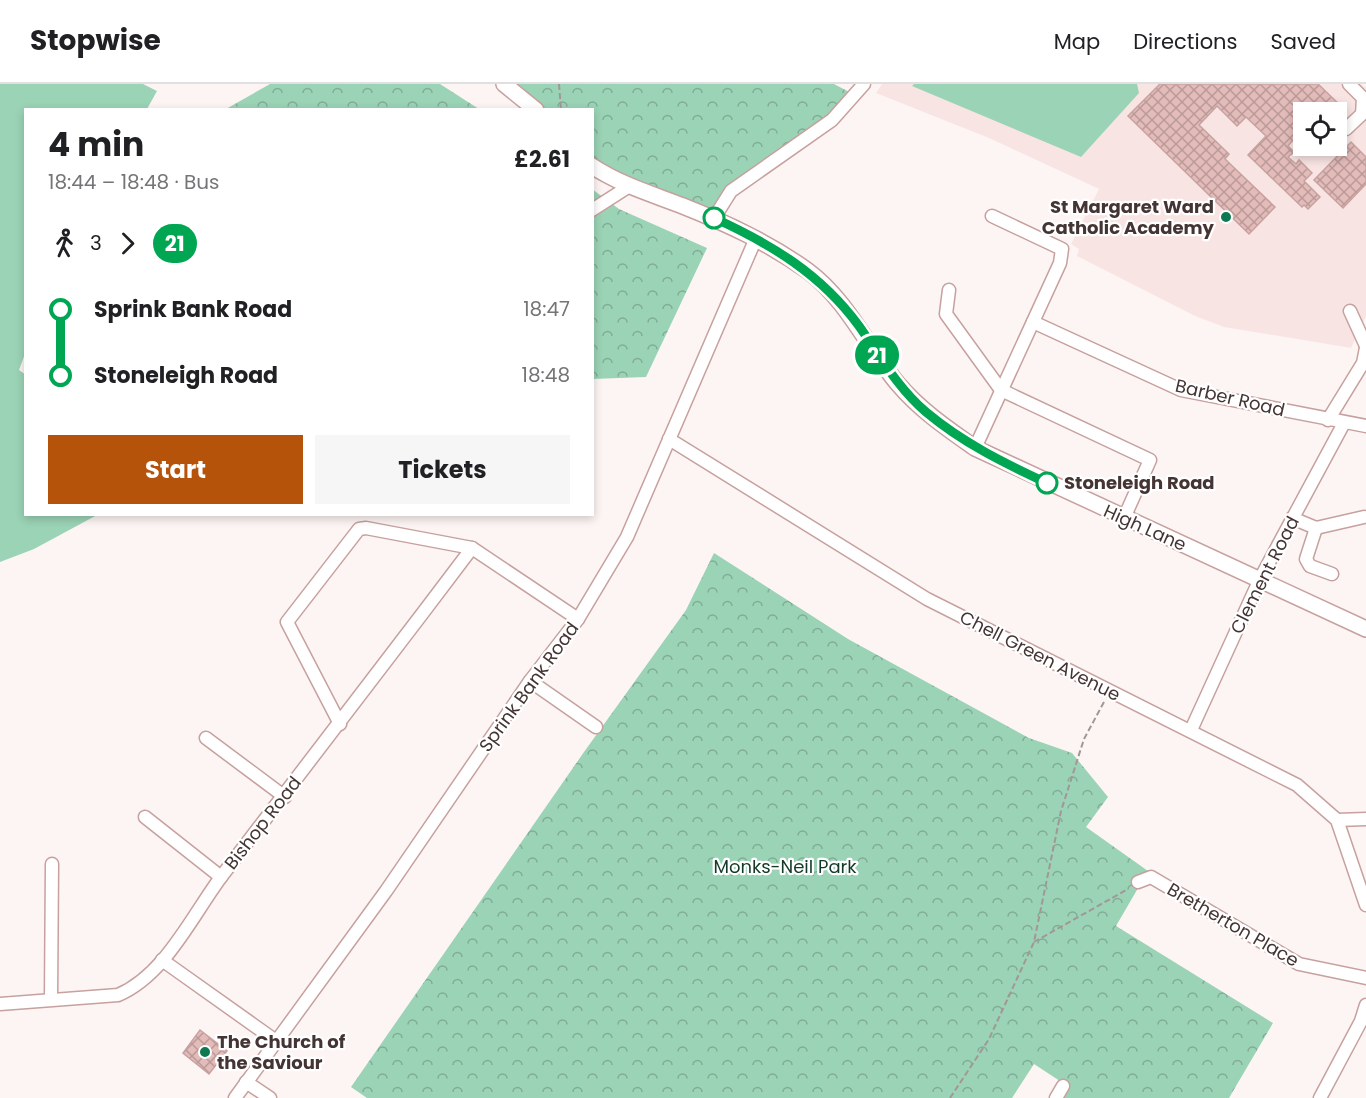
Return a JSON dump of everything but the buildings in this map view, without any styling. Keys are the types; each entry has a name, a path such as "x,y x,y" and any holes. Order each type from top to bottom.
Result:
{"main road":[{"path":"504,84 534,108"},
{"name":"High Lane","path":"594,166 628,187 714,218 756,238 810,273 828,289 860,327 900,386 925,411 975,448 1366,629"}],"street":[{"path":"1347,128 1362,114 1363,98 1348,84"},
{"path":"714,218 731,191 832,120 866,85"},
{"path":"594,209 628,187"},
{"path":"975,448 1060,263 1062,249 993,216"},
{"name":"Sprink Bank Road","path":"235,1098 387,891 530,681 578,619 627,537 756,238"},
{"path":"949,290 946,314 1001,390 1148,458 1150,464 1124,518"},
{"path":"1328,420 1363,363 1366,347 1350,310"},
{"name":"Barber Road","path":"1033,322 1181,390 1366,426"},
{"name":"Clement Road","path":"1191,730 1260,579 1344,423"},
{"name":"Chell Green Avenue","path":"669,440 927,598 1298,785 1337,820 1366,905"},
{"path":"1293,518 1316,528 1364,517"},
{"path":"339,724 287,622 359,529 366,528 472,548 578,619"},
{"path":"1316,528 1306,559 1310,566 1332,574"},
{"name":"Bishop Road","path":"0,1004 118,995 135,988 162,960 221,877 285,797 472,548"},
{"path":"530,681 596,727"},
{"path":"206,738 285,797"},
{"path":"145,817 221,877"},
{"path":"1337,820 1366,819"},
{"path":"51,999 52,864"},
{"name":"Bretherton Place","path":"1138,882 1151,877 1299,964 1366,978"},
{"path":"162,960 276,1041"},
{"path":"1320,1098 1361,1021 1366,1005"},
{"path":"246,1082 270,1098"},
{"path":"1056,1098 1063,1086"}],"path":[{"path":"559,84 561,108"},
{"path":"950,1098 989,1039 1034,942 1061,811 1084,739 1110,691"},
{"path":"1034,942 1138,882"}],"shaded area":[{"name":"St Margaret Ward Catholic Academy","path":"882,84 1361,84 1366,88 1366,316 1351,348 1224,327 1195,316 1077,256 1079,249 1071,244 1099,189 989,138 876,93"}],"green space":[{"path":"0,84 143,84 157,91 148,108 24,108 24,356 19,370 24,374 24,516 95,516 34,549 0,562"},
{"path":"270,84 440,84 477,108 228,108"},
{"path":"503,84 834,84 855,95 747,179 714,218 594,167 594,108 535,108"},
{"path":"914,84 1137,84 1139,93 1081,157 912,86"},
{"path":"594,190 619,209 707,248 646,377 594,379"},
{"name":"Monks-Neil Park","path":"714,553 848,639 1029,738 1072,753 1108,797 1086,827 1148,871 1116,926 1273,1023 1229,1098 1064,1098 1069,1087 1034,1064 1012,1098 367,1098 351,1087 584,752 686,610"}],"bus line":[{"name":"21","path":"714,218 779,251 828,289 860,327 900,386 925,411 975,448 1047,483"}],"place":[{"name":"St Margaret Ward Catholic Academy","path":"1226,217"},
{"name":"Stoneleigh Road","path":"1047,483"},
{"name":"The Church of the Saviour","path":"205,1052"}]}
